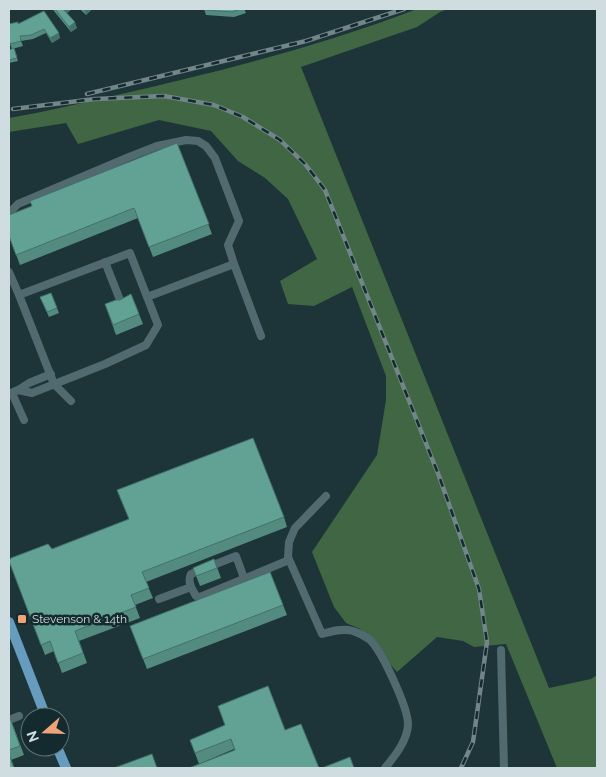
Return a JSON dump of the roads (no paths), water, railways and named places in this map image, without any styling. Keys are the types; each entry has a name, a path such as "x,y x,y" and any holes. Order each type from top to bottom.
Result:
{"main road":[{"path":"9,622 12,642 41,707"}],"lane":[{"path":"9,213 18,204 129,157 172,142 198,141 206,146 215,158 239,221 228,245 261,336"},
{"path":"13,392 32,393 105,364 146,345 158,325 130,253 19,295"},
{"path":"105,262 122,305"},
{"path":"147,297 234,264"},
{"path":"9,272 54,384 71,402"},
{"path":"13,392 51,374"},
{"path":"13,392 24,420"},
{"path":"326,496 295,528 289,542 288,557 322,634 338,630 351,630 371,641 404,704 408,725 400,750 385,768"},
{"path":"244,578 236,556 192,574 189,579 191,588 196,596 200,596 289,560"},
{"path":"159,599 191,588"},
{"path":"501,650 504,768"},
{"path":"9,720 19,716"}],"railway":[{"path":"87,94 306,41 404,9"},
{"path":"13,109 95,99 164,96 214,105 243,117 280,140 305,164 325,190 439,476 479,589 487,642 473,742 461,768"}],"place":[{"name":"Stevenson & 14th","path":"22,619"}]}
